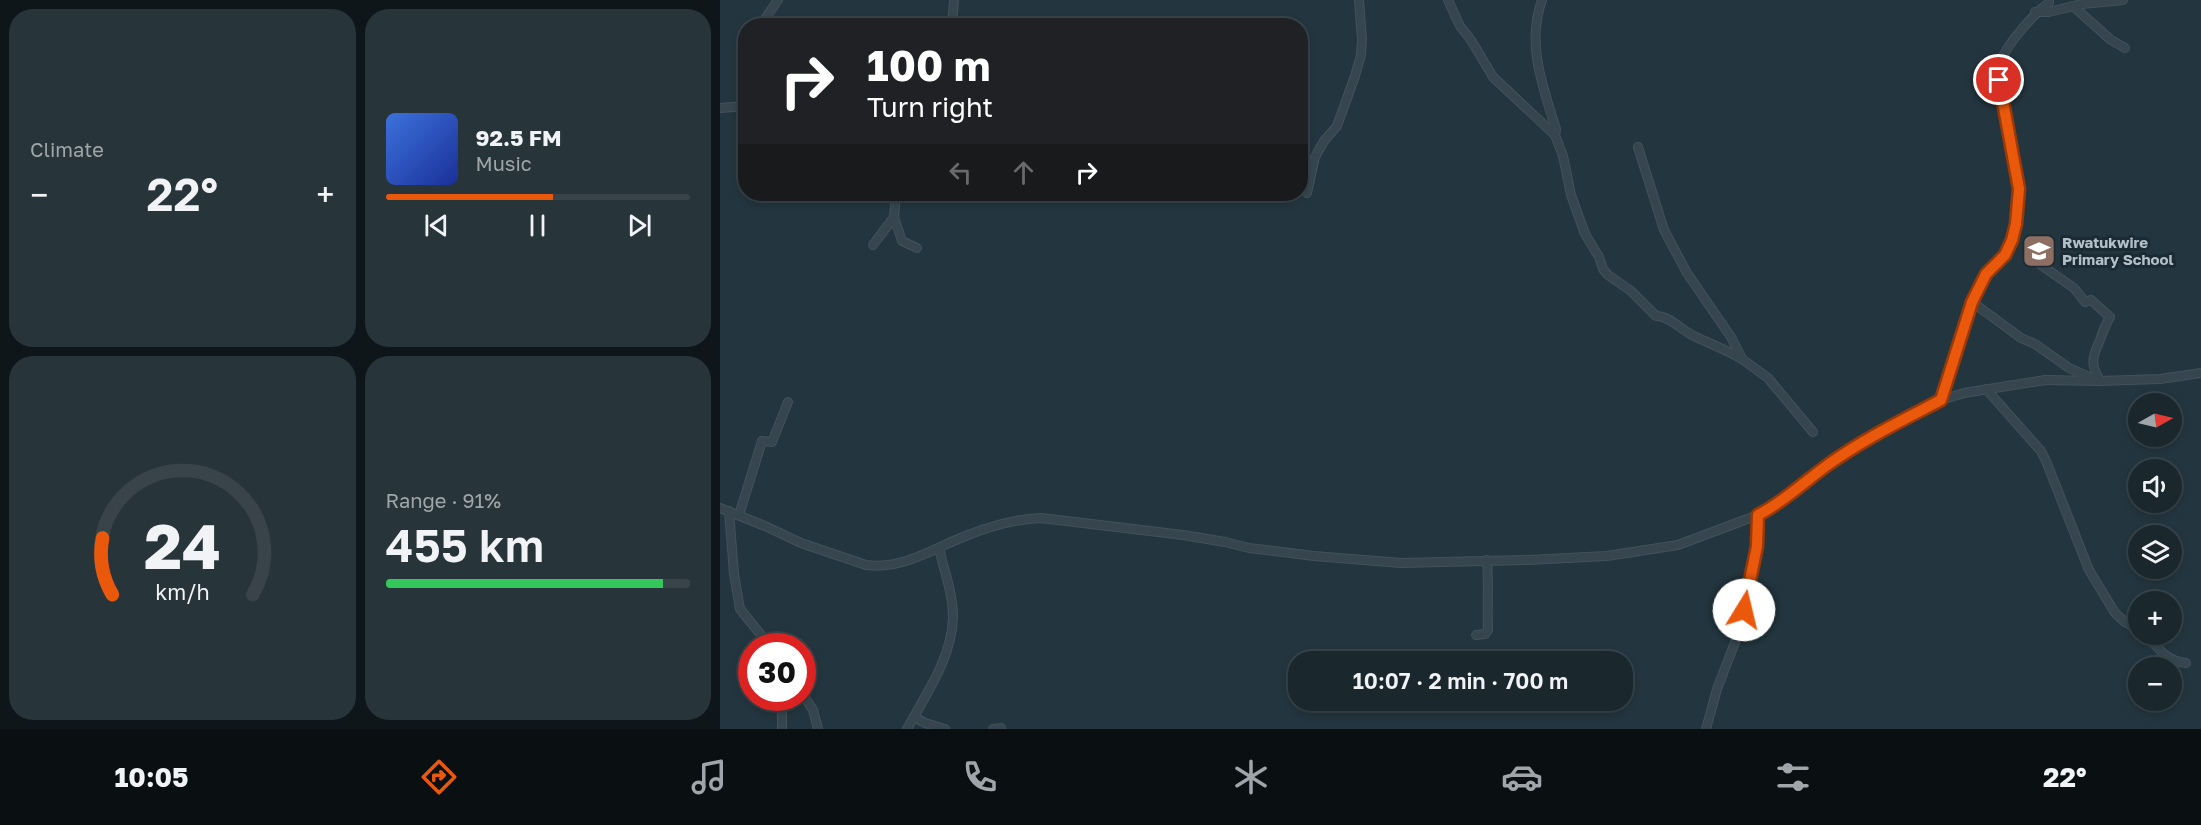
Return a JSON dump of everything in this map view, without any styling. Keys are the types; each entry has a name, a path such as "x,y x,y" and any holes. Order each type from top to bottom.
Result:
{"street":[{"path":"766,18 778,0"},
{"path":"953,18 954,0"},
{"path":"1308,188 1314,157 1337,126 1361,55 1359,0"},
{"path":"1448,0 1460,26 1493,77 1556,135"},
{"path":"1542,0 1536,28 1537,58 1544,96 1556,129 1571,195 1585,234 1608,275 1631,291 1656,316 1663,316 1693,336 1724,348 1768,378 1813,432"},
{"path":"1941,400 1972,302 1986,274 2005,255 2016,224 2019,189 1999,80 1999,68 2007,50 2035,12 2049,3 2049,0"},
{"path":"2035,12 2049,12 2073,6 2123,0"},
{"path":"2073,6 2103,34 2124,48"},
{"path":"720,108 738,107"},
{"path":"1638,147 1664,230 1686,273 1731,337 1742,359"},
{"path":"895,201 894,217 902,241 917,248"},
{"path":"873,245 894,217"},
{"path":"2041,265 2074,288 2085,302 2091,300 2110,317 2103,327 2093,359 2093,369 2100,381"},
{"path":"1972,302 1996,321 2069,368 2100,381"},
{"path":"724,509 801,543 866,565 885,566 902,563 970,534 1009,522 1041,518 1183,535 1249,548 1401,563 1607,556 1678,545 1758,515 1772,508 1828,464 1883,430 1941,400 1964,393 2046,380 2160,379 2201,374"},
{"path":"1986,389 2040,451 2089,570 2115,613 2128,624"},
{"path":"739,515 762,441 772,442 788,402"},
{"path":"724,509 740,609 759,633"},
{"path":"1706,729 1717,689 1739,633 1757,546 1758,515"},
{"path":"907,729 939,670 950,636 952,604 939,548"},
{"path":"1476,635 1485,634 1488,630 1487,612 1490,588 1487,560"},
{"path":"2154,645 2162,652 2186,663"},
{"path":"782,711 782,729"},
{"path":"813,711 818,729"},
{"path":"914,717 945,729"}],"place":[{"name":"Rwatukwire Primary School","path":"2039,251"}],"route":[{"path":"1744,610 1757,546 1758,515 1772,508 1828,464 1883,430 1941,400 1979,284 2005,255 2016,224 2019,189 1999,80"}]}
